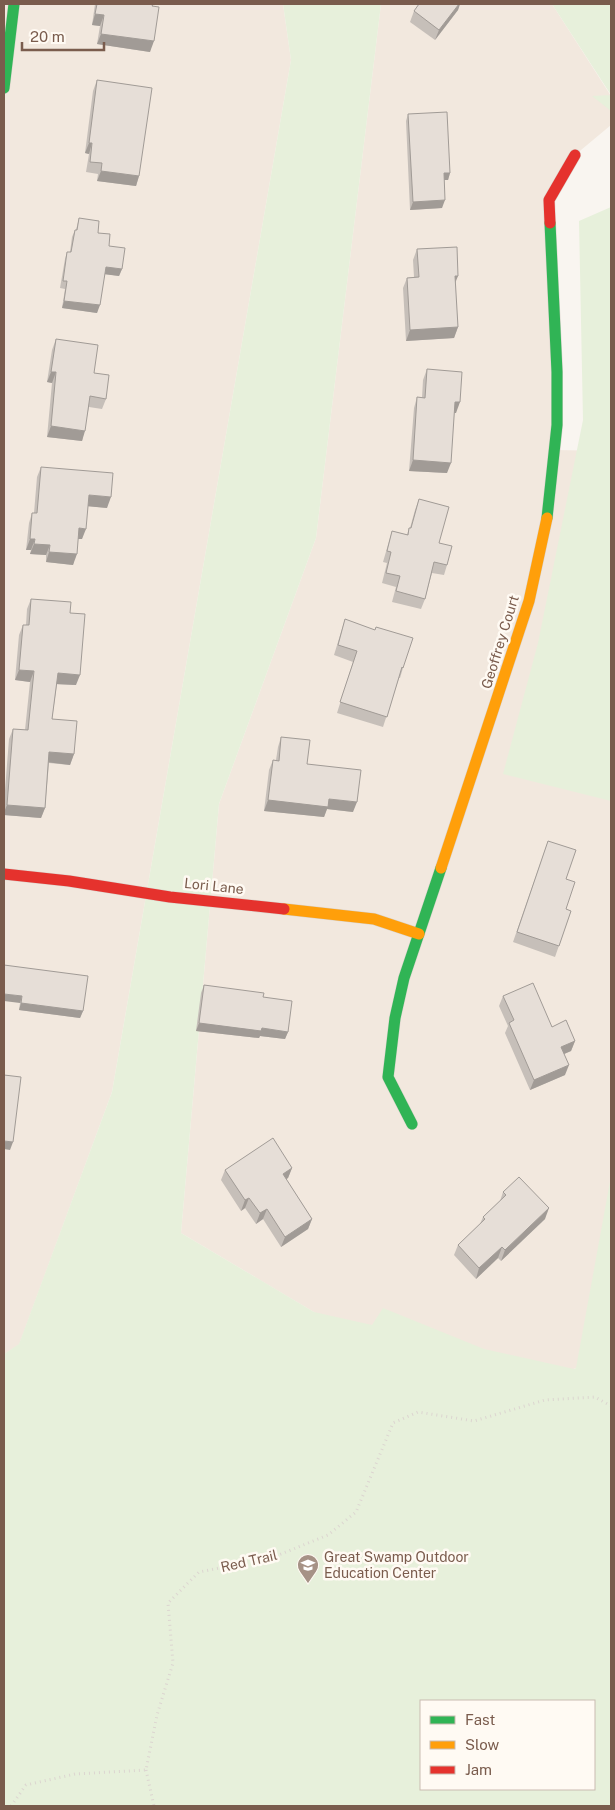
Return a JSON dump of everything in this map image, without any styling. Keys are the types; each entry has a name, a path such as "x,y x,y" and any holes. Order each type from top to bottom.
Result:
{"street":[{"path":"4,88 14,4"},
{"name":"Geoffrey Court","path":"412,1124 388,1077 395,1018 404,978 518,640 529,601 547,517 557,425 557,372 549,200 575,155"},
{"name":"Lori Lane","path":"4,874 69,881 170,897 374,919 419,934"}],"path":[{"name":"Red Trail","path":"146,1770 157,1715 173,1662 168,1603 199,1572 271,1558 328,1535 356,1512 393,1423 418,1412 474,1421 545,1400 596,1396 611,1406"},
{"path":"11,1806 26,1785 75,1774 146,1770 154,1806"}],"shaded area":[{"path":"4,4 283,4 291,60 112,1092 19,1345 4,1354"},
{"path":"381,4 552,4 611,96 611,125 575,155 549,200 555,450 611,451 611,1352 554,1378 361,1340 181,1233 219,804 316,538"}],"green space":[{"name":"Great Swamp Outdoor Education Center","path":"283,4 381,4 316,538 219,804 181,1233 314,1312 372,1325 383,1308 484,1349 574,1369 576,1368 611,1176 611,1806 4,1806 4,1354 19,1344 112,1092 291,60"},
{"path":"552,4 611,4 611,95"},
{"path":"611,95 611,111 592,96"},
{"path":"611,207 611,801 503,774 538,643 583,420 579,221"}],"building":[{"path":"97,4 153,4 152,6 159,7 154,41 101,34 104,15 95,14"},
{"path":"419,4 459,4 439,30 414,11"},
{"path":"97,80 152,88 139,176 101,171 102,163 90,162 92,143 89,143"},
{"path":"447,112 450,173 444,173 445,200 413,202 408,114"},
{"path":"79,218 99,221 98,233 110,234 109,246 125,248 122,269 106,267 100,305 64,301 67,281 63,281 67,252 71,252"},
{"path":"457,247 458,276 455,276 458,327 410,330 407,278 419,277 417,249"},
{"path":"56,339 98,345 94,373 109,375 106,399 90,396 85,431 51,426 56,372 51,372"},
{"path":"427,369 462,372 460,402 455,402 451,463 413,460 417,397 425,398"},
{"path":"41,467 113,473 111,497 89,495 86,529 79,528 77,554 49,552 50,545 34,544 35,539 30,539 32,513 37,513"},
{"path":"419,499 449,507 439,543 452,546 447,565 434,562 425,599 396,591 400,576 386,573 391,552 387,551 392,531 408,535"},
{"path":"31,599 71,602 70,613 85,614 80,675 58,673 52,719 77,721 74,754 49,752 45,808 7,805 13,729 28,730 34,671 19,670 23,625 29,625"},
{"path":"345,619 375,630 376,627 413,638 387,717 340,702 357,651 338,645"},
{"path":"281,737 310,740 307,764 361,770 357,802 329,799 328,807 268,800 273,760 279,761"},
{"path":"548,841 576,850 566,879 575,882 566,909 571,911 559,946 517,932"},
{"path":"4,965 88,976 83,1011 21,1003 22,996 4,994"},
{"path":"533,983 552,1027 566,1020 575,1041 561,1047 569,1065 534,1080 509,1023 514,1020 503,996"},
{"path":"204,985 264,993 263,997 292,1001 288,1032 262,1028 261,1031 199,1023"},
{"path":"4,1075 21,1077 13,1142 4,1141"},
{"path":"273,1138 292,1168 283,1174 312,1219 285,1237 267,1209 260,1213 249,1198 245,1200 225,1170"},
{"path":"519,1177 549,1208 505,1250 502,1247 479,1268 458,1245 485,1219 483,1217 506,1195 503,1192"}],"traffic: fast":[{"path":"4,88 14,4"},
{"path":"547,518 557,425 557,372 550,223"},
{"path":"412,1124 388,1077 395,1018 404,978 441,868"}],"traffic: slow":[{"path":"441,868 529,601 547,518"},
{"path":"284,909 374,919 419,934"}],"traffic: jam":[{"path":"550,223 549,200 575,155"},
{"path":"4,874 69,881 170,897 284,909"}],"place":[{"name":"Great Swamp Outdoor Education Center","path":"308,1584"}]}
